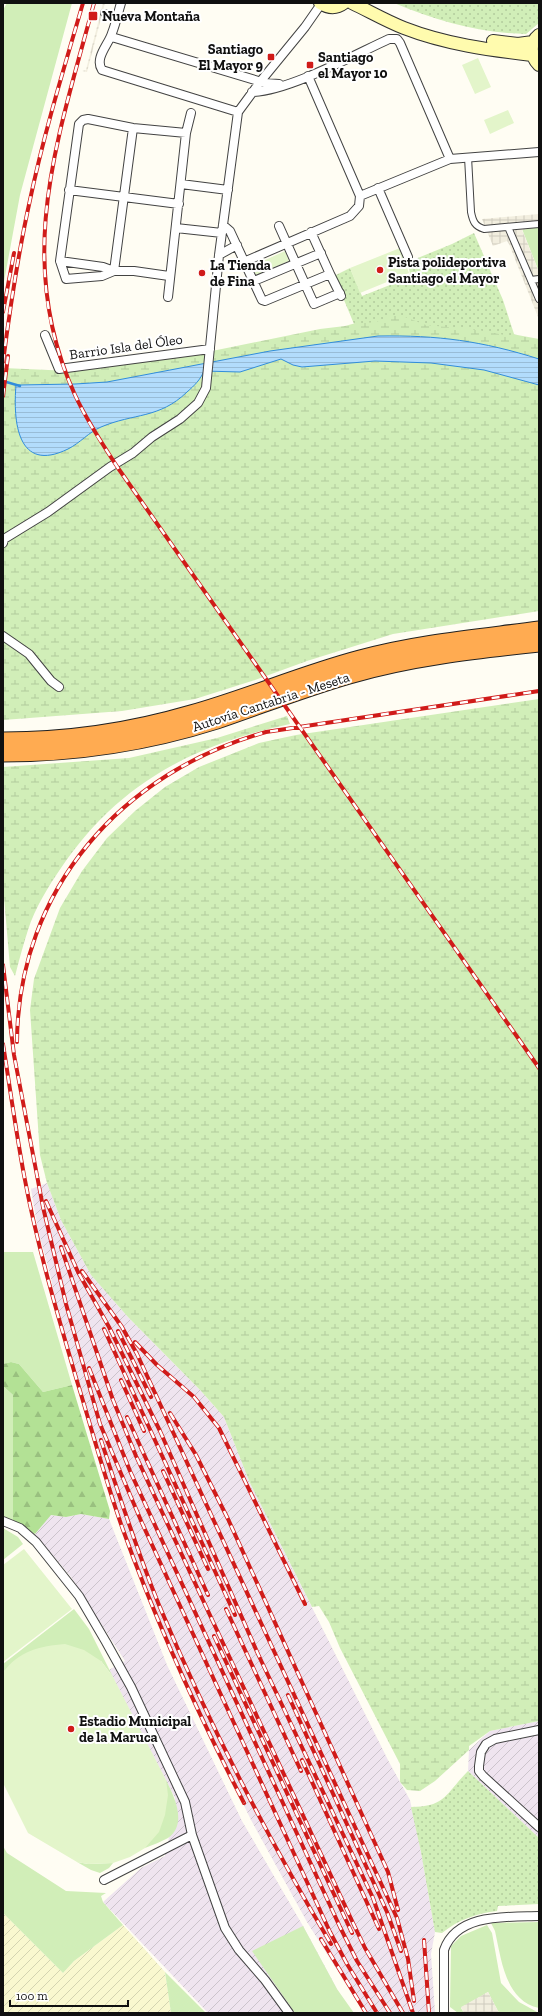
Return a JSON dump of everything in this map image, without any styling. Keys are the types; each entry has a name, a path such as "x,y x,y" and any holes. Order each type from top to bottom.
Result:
{"highway":[{"name":"Autovía Cantabria - Meseta","path":"6,747 132,728 196,712 322,669 379,653 438,642 539,629"},
{"name":"Autovía Cantabria - Meseta","path":"6,747 81,750 159,737 216,721 329,682 388,666 439,656 539,644"},
{"path":"388,666 539,651"}],"main road":[{"path":"321,4 330,8 340,6 344,3"},
{"path":"352,3 404,28 433,38 462,45 532,55 539,65"},
{"path":"369,3 407,20 464,38 518,44 536,38"},
{"path":"532,55 536,38"}],"street":[{"path":"121,3 112,35 104,48 100,61 102,70 238,112"},
{"path":"3,543 4,539 48,512 110,467 133,453 152,437 187,413 202,397 206,388 219,255 238,112 252,92 305,27 321,4"},
{"path":"104,13 118,15"},
{"path":"115,38 260,82 284,85"},
{"path":"252,92 265,91 284,85 308,76 390,39 397,39 450,158"},
{"path":"272,68 271,74 275,84"},
{"path":"246,261 350,216 359,206 360,196 308,76"},
{"path":"168,297 169,276 179,204 186,133 191,113"},
{"path":"114,271 102,276 66,279 60,261 79,124 83,120 88,119 134,128 186,133"},
{"path":"114,271 134,128"},
{"path":"360,196 450,158 539,152"},
{"path":"468,157 473,221 477,226 484,229 539,224"},
{"path":"181,184 228,190"},
{"path":"378,188 408,258"},
{"path":"69,190 179,204"},
{"path":"279,226 314,304 341,294 311,232"},
{"path":"176,228 223,229 230,231 246,261 262,300 265,301 330,274"},
{"path":"508,228 539,299"},
{"path":"219,255 237,245"},
{"path":"254,281 321,253"},
{"path":"60,261 103,267 114,271 134,271 169,276"},
{"path":"531,280 539,279"},
{"name":"Barrio Isla del Óleo","path":"45,335 59,369 209,352"},
{"path":"3,636 29,654 51,681 59,687"},
{"path":"3,1521 20,1528 36,1542 79,1596 88,1611 131,1687 186,1802 192,1835 225,1928 239,1950 265,1980 289,2013"},
{"path":"539,1730 490,1742 483,1747 479,1771 539,1827"},
{"path":"104,1880 192,1835"},
{"path":"444,2013 444,1950 447,1940 453,1933 486,1919 539,1916"}],"shaded area":[{"path":"103,3 105,3 87,72 82,71 86,70"},
{"path":"539,214 539,227 522,230 539,272 538,317 509,244 507,241 493,246 482,219"},
{"path":"47,1183 61,1220 91,1275 128,1317 201,1391 224,1417 250,1483 389,1762 410,1800 435,1932 431,1954 435,2013 364,2013 307,1922 251,1820 198,1711 146,1587 106,1478 61,1332 51,1278 38,1230 31,1189"},
{"path":"81,1514 109,1519 167,1665 242,1821 303,1926 337,1989 295,2013 208,2013 103,1902 141,1868 165,1856 169,1837 174,1830 175,1798 109,1670 125,1661 71,1577 35,1534 50,1515 66,1517"},
{"path":"539,1721 539,1838 468,1771 469,1750 490,1731"},
{"path":"488,1992 499,2013 464,2013 461,2007"}],"green space":[{"path":"7,3 72,3 20,195 3,287 3,10"},
{"path":"394,3 539,3 539,23 526,34 492,31 459,25"},
{"path":"478,58 491,87 475,94 462,65"},
{"path":"508,110 514,123 490,134 484,120"},
{"path":"539,227 539,272 522,229"},
{"path":"474,233 503,300 515,337 478,330 426,325 397,314 376,322 354,324 334,276 350,268 362,296 395,283 395,281 410,274 408,262 452,244"},
{"name":"Pista polideportiva Santiago el Mayor","path":"400,248 409,273 360,293 350,268"},
{"path":"285,251 289,261 256,275 252,266"},
{"path":"396,312 539,339 539,611 393,634 195,699 122,711 3,720 3,368 71,371 110,366 217,350 320,329 345,326"},
{"path":"539,699 539,1721 490,1731 469,1746 469,1750 435,1781 420,1791 407,1790 400,1782 400,1764 340,1648 329,1622 319,1606 312,1607 250,1483 224,1417 201,1391 128,1317 91,1275 61,1220 47,1183 40,1155 30,1010 34,979 60,908 82,871 107,838 135,811 165,787 199,767 259,743 296,735"},
{"path":"287,716 290,724 254,733 221,744 160,772 133,791 107,813 83,839 61,868 42,898 28,930 15,976 10,967 3,886 3,767 129,758 217,738"},
{"path":"3,1252 33,1252 72,1385 43,1392 19,1364 11,1362 3,1364"},
{"path":"11,1362 19,1364 43,1392 72,1385 110,1511 109,1519 81,1514 66,1517 51,1515 35,1534 13,1520 13,1395 3,1386 3,1364"},
{"path":"3,1386 13,1395 13,1520 3,1517"},
{"path":"3,1528 18,1537 23,1544 3,1560"},
{"path":"24,1549 72,1609 3,1662 3,1565"},
{"path":"74,1609 89,1629 113,1677 101,1661 5,1670 3,1673 3,1664"},
{"name":"Estadio Municipal de la Maruca","path":"65,1644 84,1650 101,1661 113,1677 166,1780 168,1795 165,1815 159,1832 145,1848 130,1857 113,1863 88,1864 77,1862 28,1833 3,1783 3,1673 16,1659 30,1651 47,1646"},
{"path":"468,1771 539,1838 539,1904 498,1906 497,1911 482,1913 468,1918 455,1924 442,1933 435,1932 421,1852 411,1807 423,1806 439,1801 450,1792"},
{"path":"166,1780 178,1810 177,1825 174,1832 168,1838 145,1848"},
{"path":"3,1846 7,1853 66,1891 106,1893 101,1896 103,1902 123,1925 74,1961 63,1973 3,1913"},
{"path":"77,1862 88,1864 113,1863 109,1868 100,1873"},
{"path":"3,1913 63,1973 74,1961 123,1925 165,1972 171,2013 3,2013"},
{"path":"539,1922 539,2008 528,2004 519,1997 512,1988 506,1977 495,1931 491,1923"},
{"path":"487,1925 492,1933 501,1983 519,2002 539,2013 499,2013 488,1992 461,2008 464,2013 458,2013 450,2007 451,1946 461,1936"},
{"path":"303,1926 337,1989 354,2013 295,2013 252,1951"},
{"path":"165,1972 206,2013 171,2013"}],"water":[{"path":"378,336 460,340 539,359 539,385 484,370 431,363 375,361 302,367 293,365 281,359 240,372 204,371 199,380 177,401 156,411 124,419 101,427 77,444 51,455 38,455 28,449 22,440 18,428 15,399 16,385 107,382 270,351"}],"waterway":[{"path":"3,381 20,386"}],"railway":[{"path":"3,362 18,261 36,175 83,3"},
{"path":"94,3 67,102 56,150 48,199 44,247 47,295 57,345 75,395 101,442 118,468 539,1068"},
{"path":"3,312 14,253"},
{"path":"3,396 8,356"},
{"path":"17,1042 22,986 36,935 58,887 88,845 124,807 166,776 214,751 266,732 539,691"},
{"path":"3,965 14,1055 43,1207 66,1304 100,1424 142,1523 330,1932 347,1964 377,2013"},
{"path":"3,1044 21,1159 35,1227 62,1330 110,1491 135,1562 163,1633 210,1736 244,1803"},
{"path":"46,1201 78,1272 109,1327 160,1431 258,1654 373,1898 413,2013"},
{"path":"61,1247 113,1400 136,1456 353,1923 365,1948 403,2013"},
{"path":"82,1271 122,1327 137,1354 397,1918 408,1959 414,2001"},
{"path":"104,1329 235,1615"},
{"path":"118,1331 151,1397"},
{"path":"135,1342 157,1365 194,1397 219,1428 305,1604"},
{"path":"89,1368 130,1471 340,1927 357,1961 390,2013"},
{"path":"121,1380 144,1431"},
{"path":"170,1413 196,1455 228,1519 388,1872 398,1910"},
{"path":"127,1417 208,1595"},
{"path":"101,1440 128,1523 151,1585 197,1692 261,1820 331,1944"},
{"path":"163,1471 208,1569"},
{"path":"226,1609 301,1771"},
{"path":"214,1636 352,1933"},
{"path":"288,1695 387,1912 401,1951"},
{"path":"302,1760 379,1929"},
{"path":"321,1939 366,2013"},
{"path":"424,1940 429,2013"}],"place":[{"name":"Nueva Montaña","path":"93,16"},
{"name":"Santiago El Mayor 9","path":"271,57"},
{"name":"Santiago el Mayor 10","path":"310,65"},
{"name":"Pista polideportiva Santiago el Mayor","path":"380,270"},
{"name":"La Tienda de Fina","path":"202,273"},
{"name":"Estadio Municipal de la Maruca","path":"71,1729"}]}
